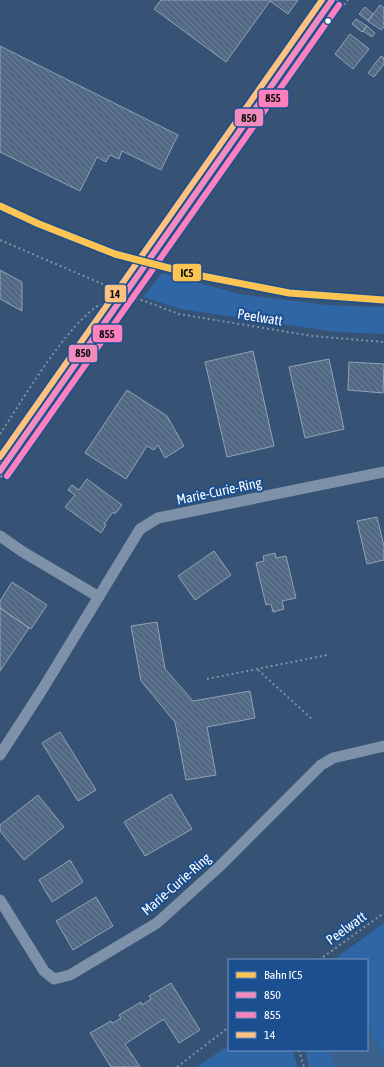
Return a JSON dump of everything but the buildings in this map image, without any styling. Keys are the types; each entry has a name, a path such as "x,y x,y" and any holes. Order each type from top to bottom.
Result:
{"street":[{"path":"0,471 128,294 165,235 332,0"},
{"name":"Marie-Curie-Ring","path":"0,755 140,529 158,518 384,472"},
{"path":"0,536 23,552 99,597"},
{"name":"Marie-Curie-Ring","path":"0,900 44,971 54,979 70,975 157,923 219,867 321,765 333,758 384,746"}],"path":[{"name":"Peelwatt","path":"0,240 128,294 180,314 312,336 384,342"},
{"path":"0,434 54,355 78,324 105,303"},
{"path":"207,679 258,670 326,655"},
{"path":"258,670 312,719"},
{"name":"Peelwatt","path":"320,959 384,913"},
{"path":"178,1067 228,1029"},
{"path":"299,1051 304,1067"}],"shaded area":[{"path":"162,273 240,294 328,305 384,307 384,334 336,332 180,309 143,297"},
{"path":"384,923 384,1056 368,1028 368,959 334,959"},
{"path":"368,1028 384,1056 384,1067 336,1067 329,1051 368,1051"},
{"path":"228,1046 228,1051 292,1051 298,1067 197,1067"},
{"path":"305,1051 329,1051 336,1067 309,1067"}],"rail line":[{"name":"IC5","path":"0,206 39,224 115,254 192,274 289,293 384,300"}],"transit line":[{"name":"14","path":"0,457 322,0"},
{"name":"850","path":"0,471 332,0"},
{"name":"855","path":"7,476 339,5"}]}
